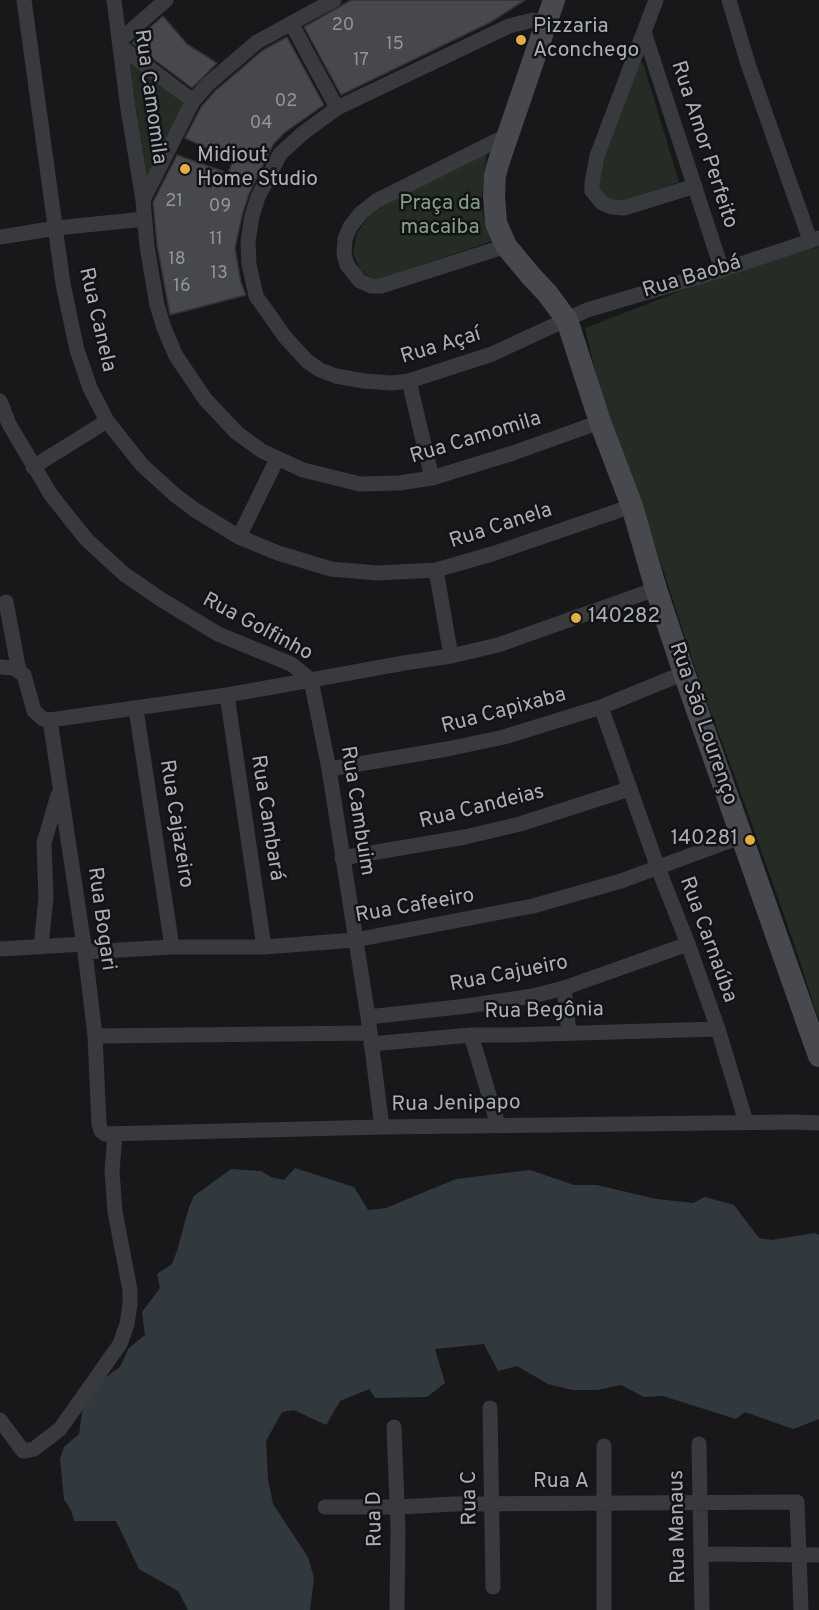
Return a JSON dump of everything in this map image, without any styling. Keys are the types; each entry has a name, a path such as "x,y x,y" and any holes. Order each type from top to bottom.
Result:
{"street":[{"name":"Rua Canela","path":"24,0 63,284 77,350 90,388 107,421 142,465 158,481 195,510 239,537 278,553 331,569 377,573 436,570 492,554 632,506"},
{"name":"Rua Camomila","path":"114,0 157,305 176,356 205,399 237,433 262,451 303,470 360,484 399,483 432,478 513,453 600,422"},
{"path":"166,0 120,44 193,101"},
{"name":"Rua Camomila","path":"143,200 193,101 208,84 257,42 334,0"},
{"path":"506,136 376,201 361,213 350,226 345,239 344,254 347,265 360,281 371,286 381,286 506,246 496,223 495,175 506,136 554,0"},
{"path":"656,0 597,156 592,191 602,203 624,208 695,186"},
{"path":"729,0 748,64 814,239"},
{"name":"Rua Açaí","path":"546,23 533,20 509,26 337,108 303,133 280,154 258,197 248,241 249,264 256,296 296,351 320,370 336,376 364,381 391,383 409,381 492,354 567,320"},
{"path":"291,23 337,108"},
{"name":"Rua Amor Perfeito","path":"644,32 722,270"},
{"path":"0,237 56,228 145,219"},
{"name":"Rua Baobá","path":"567,320 588,310 722,270 814,239"},
{"name":"Rua São Lourenço","path":"506,246 567,320 600,422 632,506 656,589 740,837 819,1056"},
{"path":"409,381 432,478"},
{"name":"Rua Golfinho","path":"0,401 9,424 51,495 80,532 124,574 218,634 291,664 311,680 451,656 498,645 656,589"},
{"path":"33,467 107,421"},
{"path":"239,537 277,459"},
{"path":"436,570 451,656"},
{"path":"6,602 9,668 26,680 34,711 43,719 136,709 311,680"},
{"name":"Rua Capixaba","path":"329,769 504,737 601,707 684,673"},
{"name":"Rua Cambuim","path":"311,680 329,769 368,1017 382,1127"},
{"name":"Rua Cambará","path":"226,695 264,947"},
{"name":"Rua Carnaúba","path":"601,707 718,1029 746,1122"},
{"name":"Rua Cajazeiro","path":"136,709 172,946"},
{"name":"Rua Bogari","path":"50,720 95,1036 99,1124 101,1131 115,1135"},
{"name":"Rua Candeias","path":"342,858 465,837 520,824 629,789"},
{"path":"41,946 46,898 44,843 59,790"},
{"name":"Rua Cafeeiro","path":"0,949 41,946 84,948 264,947 355,940 533,906 621,881 740,837"},
{"name":"Rua Cajueiro","path":"368,1017 533,996 564,988 688,944"},
{"path":"564,988 568,1033"},
{"name":"Rua Begônia","path":"370,1038 718,1029"},
{"path":"471,1035 498,1125"},
{"path":"95,1036 370,1038"},
{"name":"Rua Jenipapo","path":"115,1135 498,1125 819,1123"},
{"path":"0,1420 23,1451 34,1449 60,1429 120,1344 127,1324 130,1290 116,1212 112,1171 115,1135"},
{"name":"Rua C","path":"490,1408 494,1587"},
{"name":"Rua D","path":"394,1427 398,1507 398,1610"},
{"name":"Rua Manaus","path":"699,1444 702,1610"},
{"path":"603,1446 604,1610"},
{"name":"Rua A","path":"325,1507 797,1502 801,1555"},
{"path":"701,1554 819,1555"},
{"path":"801,1555 801,1610"}],"green space":[{"path":"126,54 186,106 143,182"},
{"path":"637,61 643,63 679,182 621,203 595,193 596,175"},
{"name":"Praça da macaiba","path":"487,150 481,203 485,225 492,241 375,281 361,270 353,254 357,233 369,216 395,197"},
{"path":"819,247 819,1021 797,952 701,686 644,511 603,402 585,328 741,268"}],"shaded area":[{"path":"295,1168 354,1187 368,1210 386,1208 456,1179 530,1170 574,1185 597,1185 656,1199 693,1203 705,1197 734,1205 759,1238 772,1240 815,1233 819,1235 819,1419 793,1429 745,1412 736,1419 663,1396 644,1397 621,1385 597,1390 573,1390 548,1384 517,1366 498,1371 484,1344 435,1349 445,1383 427,1397 375,1398 369,1389 340,1401 326,1425 294,1410 282,1412 266,1441 268,1480 273,1504 308,1557 314,1578 310,1610 188,1610 178,1591 139,1569 116,1521 74,1521 71,1510 64,1499 60,1459 64,1447 79,1434 84,1399 99,1382 120,1367 129,1348 145,1335 142,1312 160,1288 157,1274 172,1264 194,1196 231,1169 261,1171 271,1177 284,1180"}],"building":[{"path":"351,0 525,0 491,22 341,95 304,27"},
{"path":"163,16 187,44 217,63 192,88 132,43"},
{"path":"287,37 324,105 284,133 273,145 249,194 235,248 241,283 246,295 170,315 157,245 153,202 177,155 228,173 233,161 185,138 201,107 215,91 263,50"}],"place":[{"name":"Pizzaria Aconchego","path":"521,40"},
{"name":"Midiout Home Studio","path":"185,169"},
{"name":"140282","path":"576,618"},
{"name":"140281","path":"750,840"}]}
